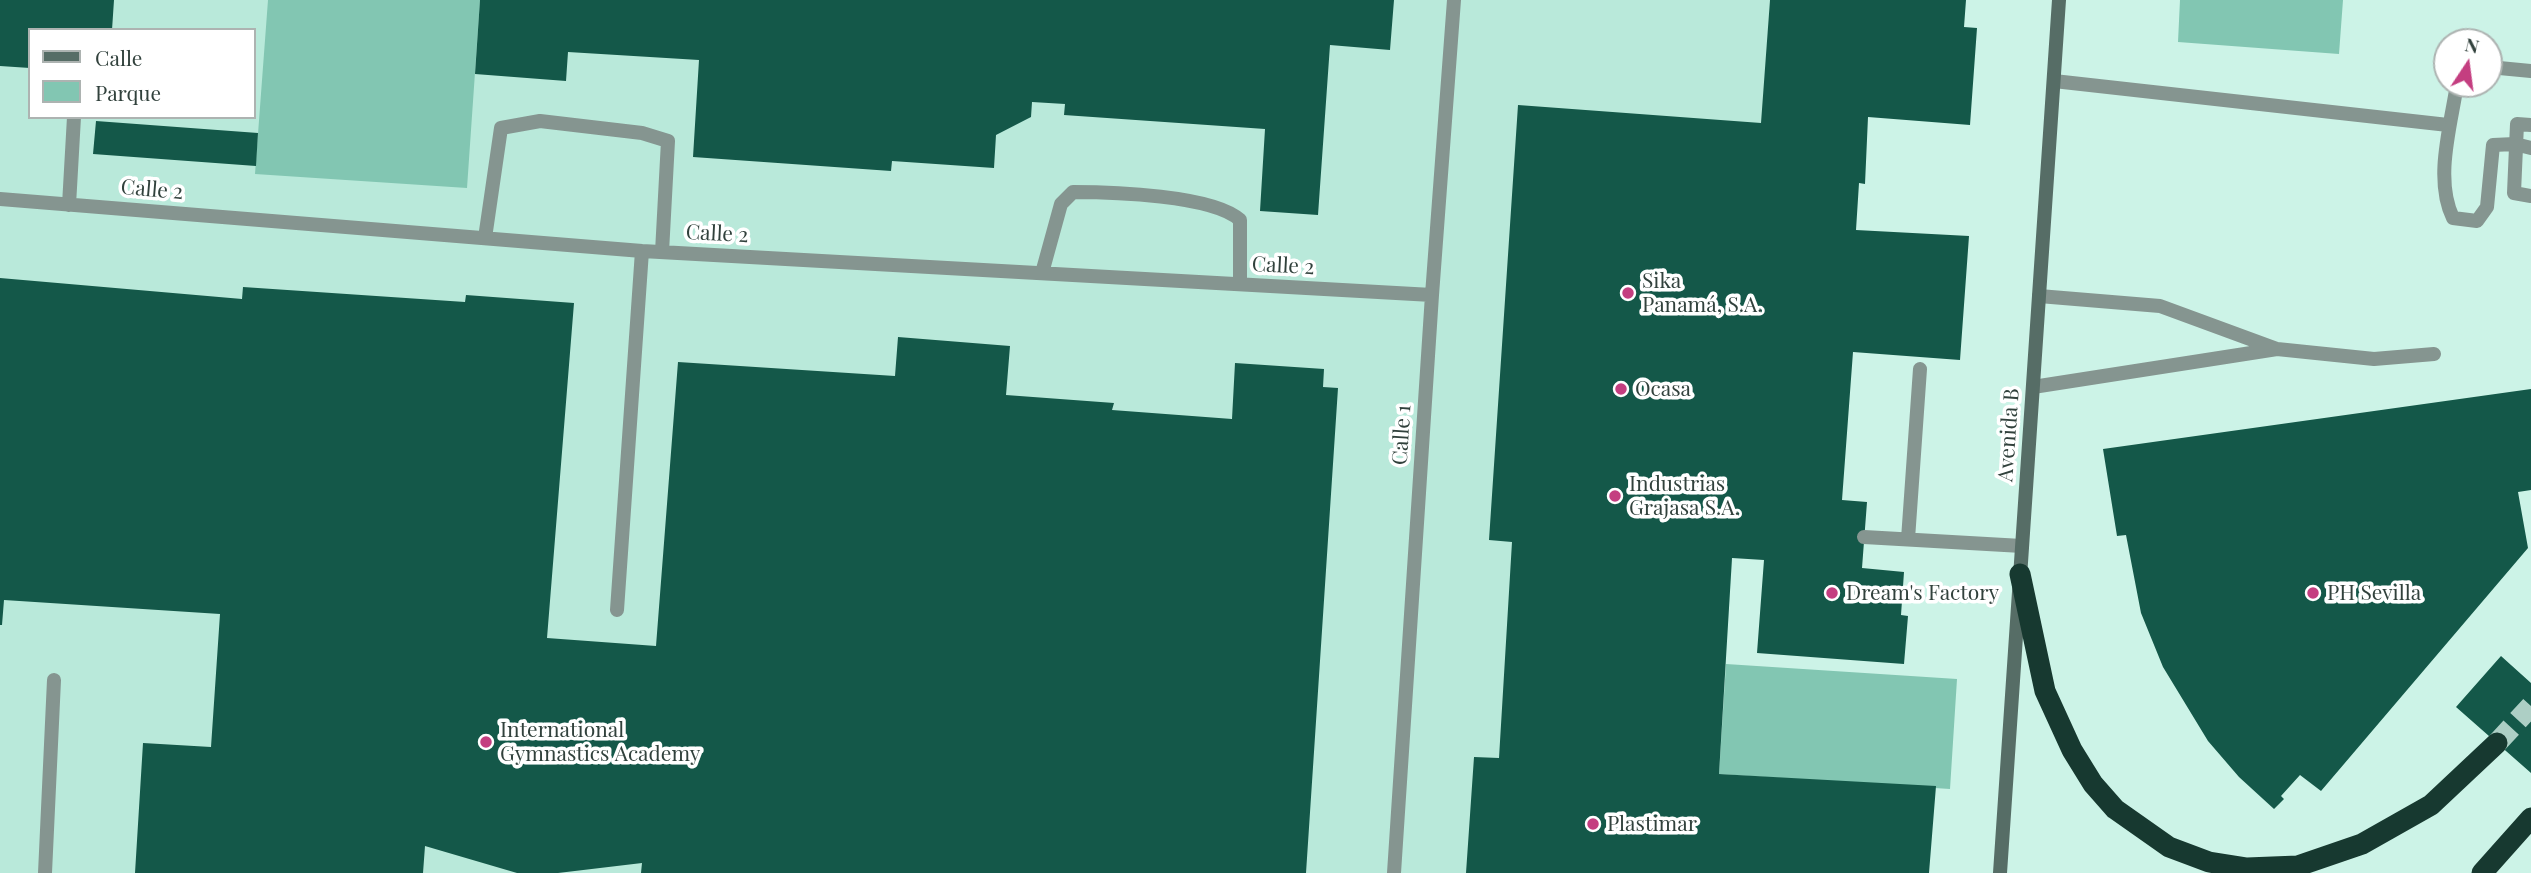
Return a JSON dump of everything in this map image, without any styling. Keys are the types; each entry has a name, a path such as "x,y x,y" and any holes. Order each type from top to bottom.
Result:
{"highway":[{"path":"2020,574 2045,691 2072,750 2093,784 2115,809 2169,847 2208,862 2247,868 2298,866 2362,844 2431,805 2497,743"},
{"path":"2482,873 2531,818"}],"street":[{"name":"Avenida B","path":"2000,873 2059,0"}],"lane":[{"name":"Calle 1","path":"1394,873 1454,0"},
{"path":"2503,68 2531,71"},
{"path":"2054,81 2448,125"},
{"path":"2454,98 2448,125 2444,201 2453,218 2477,221 2487,207 2493,145 2515,144 2531,148"},
{"path":"69,205 74,119"},
{"path":"485,238 501,128 540,121 642,133 668,141 662,252"},
{"path":"2531,125 2517,124 2514,192 2531,196"},
{"path":"1042,273 1061,204 1073,192 1100,192 1202,203 1231,211 1240,220 1240,284"},
{"name":"Calle 2","path":"0,199 642,251 1432,295"},
{"path":"617,611 642,251"},
{"path":"2039,296 2161,306 2277,349 2375,359 2434,354"},
{"path":"2033,387 2277,349"},
{"path":"1908,539 1920,369"},
{"path":"1864,537 2022,546"},
{"path":"45,873 54,680"}],"shaded area":[{"path":"0,0 1770,0 1711,873 0,873"}],"green space":[{"path":"268,0 480,0 467,188 255,174"},
{"path":"2180,0 2343,0 2339,54 2178,42"},
{"path":"1726,664 1957,679 1950,789 1719,774"}],"building":[{"path":"0,0 114,0 112,28 28,28 28,68 0,66"},
{"path":"480,0 1394,0 1390,50 1330,45 1318,215 1260,211 1265,129 1064,115 1065,104 1032,102 1031,117 996,135 994,168 892,161 891,171 693,157 699,60 568,52 566,81 475,74"},
{"path":"1770,0 1966,0 1964,27 1977,28 1970,125 1868,117 1865,184 1859,183 1856,230 1969,236 1960,360 1853,352 1842,500 1867,502 1862,568 1904,572 1901,615 1908,616 1904,664 1757,653 1764,560 1732,558 1719,774 1936,786 1929,873 1466,873 1474,757 1499,758 1512,542 1489,540 1518,105 1761,123"},
{"path":"96,121 258,133 256,166 93,154"},
{"path":"0,278 242,299 243,287 465,302 466,295 574,303 547,638 656,646 678,362 895,376 898,337 1010,346 1006,395 1114,403 1112,410 1232,419 1235,363 1324,369 1323,387 1338,388 1306,873 641,873 642,863 558,873 517,873 425,846 423,873 135,873 143,743 211,747 220,614 4,600 0,625"},
{"name":"PH Sevilla","path":"2531,389 2531,490 2518,492 2528,548 2321,791 2300,775 2281,796 2284,799 2274,809 2239,777 2208,741 2163,667 2141,613 2126,535 2117,536 2103,449"},
{"path":"2501,656 2531,683 2531,773 2456,707"}],"tunnel":[{"path":"2497,743 2531,706"}],"place":[{"name":"Sika Panamá, S.A.","path":"1628,293"},
{"name":"Ocasa","path":"1621,389"},
{"name":"Industrias Grajasa S.A.","path":"1615,496"},
{"name":"Dream's Factory","path":"1832,593"},
{"name":"PH Sevilla","path":"2313,593"},
{"name":"International Gymnastics Academy","path":"486,742"},
{"name":"Plastimar","path":"1593,824"}]}
